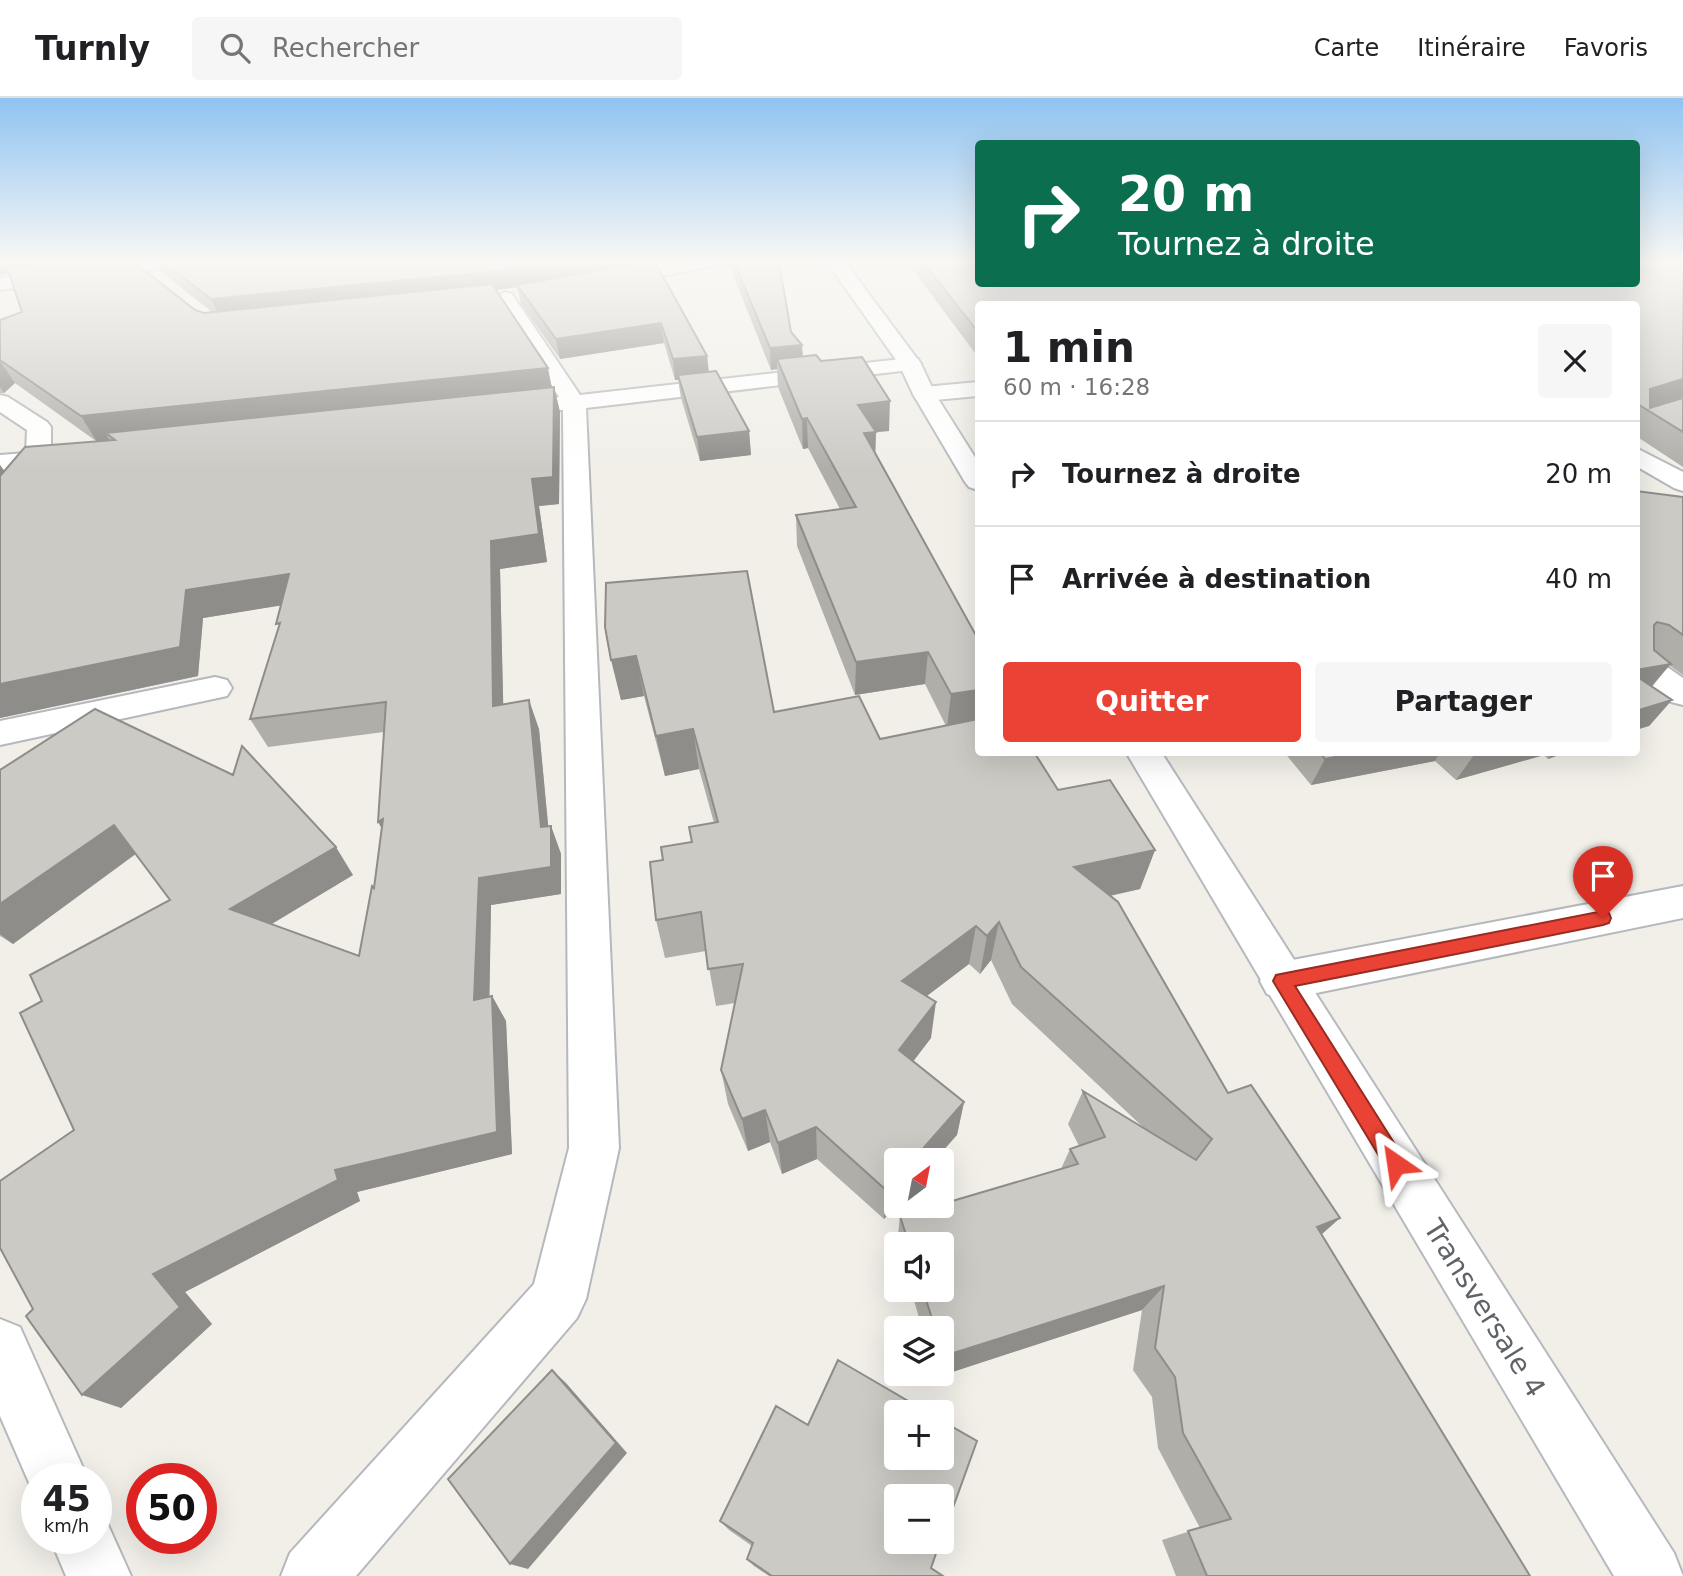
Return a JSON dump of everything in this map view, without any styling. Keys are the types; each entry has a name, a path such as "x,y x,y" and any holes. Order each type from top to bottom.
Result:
{"street":[{"path":"313,1576 558,1299 594,1148 574,402 527,331"},
{"path":"885,331 909,364 975,477"},
{"path":"533,407 909,364"},
{"path":"925,394 975,389"},
{"path":"0,402 39,427 38,459 0,506"},
{"path":"0,463 93,453"},
{"path":"1640,457 1683,483"},
{"path":"1640,663 1683,694"},
{"path":"0,733 215,688"},
{"name":"Transversale 4","path":"1145,756 1651,1576"},
{"path":"1282,981 1683,902"},
{"path":"0,1347 50,1463"},
{"path":"89,1554 99,1576"}],"building":[{"path":"0,331 523,331 548,368 81,416 0,360"},
{"path":"550,331 609,331 556,339"},
{"path":"664,331 693,331 707,356 673,359"},
{"path":"763,331 791,331 802,345 770,348"},
{"path":"1640,331 1683,331 1683,379 1650,389 1650,408 1683,398 1683,432 1640,405"},
{"path":"816,355 821,361 862,357 890,401 858,405 876,432 864,433 975,634 975,690 951,694 928,652 856,662 796,515 856,507 807,418 802,419 777,359"},
{"path":"716,371 749,431 697,437 678,375"},
{"path":"554,387 553,477 532,479 539,534 491,541 493,706 529,700 541,827 551,826 551,867 479,878 474,1000 492,996 497,1132 335,1170 338,1180 153,1274 180,1307 82,1395 26,1316 33,1309 0,1248 0,1181 74,1130 20,1013 42,1001 30,975 170,900 114,825 0,904 0,770 95,709 233,775 242,746 336,847 230,909 359,956 372,886 374,888 383,819 378,822 386,702 250,719 280,623 276,624 289,574 186,590 180,647 0,684 0,476 25,447 115,440 106,433"},
{"path":"1640,492 1683,497 1683,635 1669,625 1657,622 1654,625 1654,650 1671,664 1640,669"},
{"path":"747,571 774,712 859,696 880,739 975,720 975,756 1037,756 1058,790 1110,780 1155,850 1074,867 1118,902 1228,1093 1251,1085 1340,1218 1317,1227 1530,1576 1207,1576 1188,1531 1231,1519 1183,1433 1175,1377 1155,1348 1164,1286 954,1353 954,1316 931,1316 927,1302 954,1302 954,1232 905,1232 901,1218 954,1218 954,1200 1078,1164 1070,1149 1105,1137 1083,1091 1196,1160 1212,1139 1021,967 999,922 987,936 976,926 902,981 936,1002 899,1050 964,1102 924,1148 884,1148 884,1188 816,1127 778,1143 765,1110 742,1119 721,1070 743,964 708,969 701,912 656,920 650,862 663,860 661,847 692,842 689,827 718,822 693,729 656,736 636,656 611,660 605,627 606,583"},
{"path":"1640,679 1672,700 1640,710"},
{"path":"838,1360 906,1400 884,1400 884,1470 954,1470 954,1428 977,1441 954,1505 954,1484 884,1484 884,1554 936,1554 931,1568 943,1576 772,1576 747,1559 753,1543 720,1521 776,1406 808,1425"},
{"path":"552,1370 616,1443 510,1564 448,1479"}],"route":[{"path":"1396,1164 1282,981 1603,918"}]}
